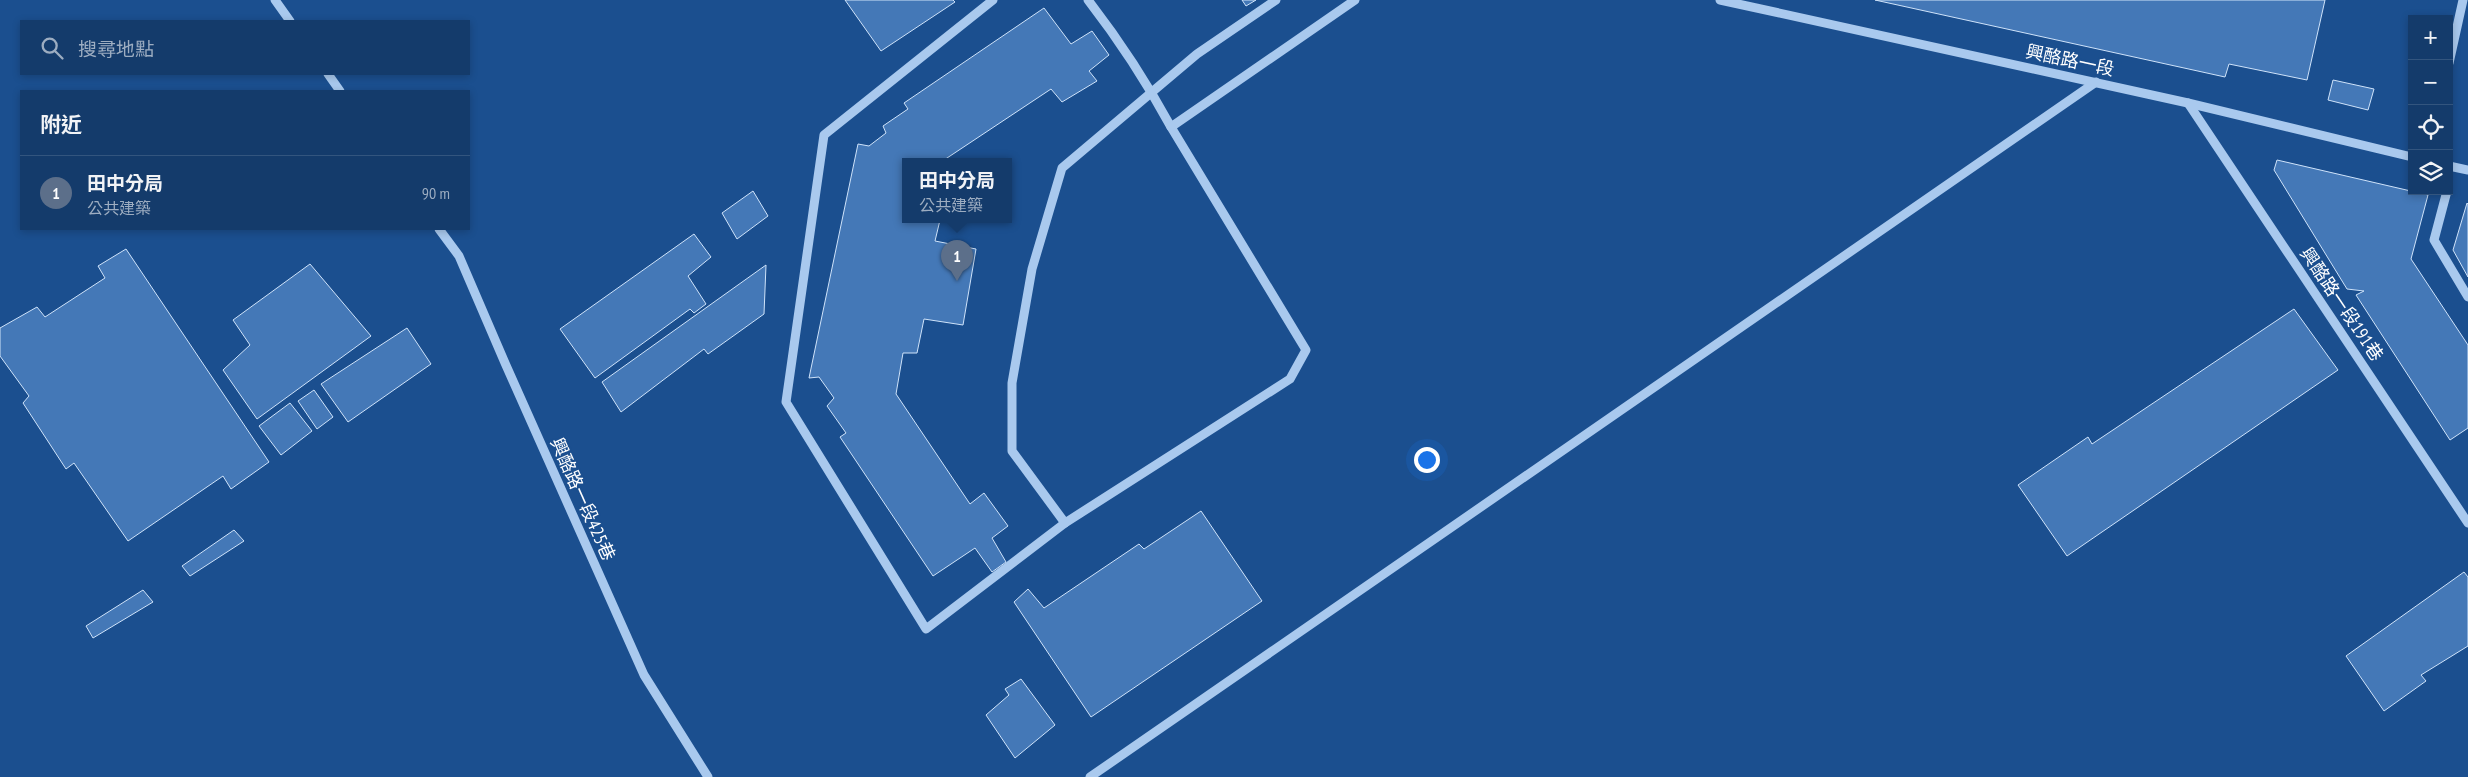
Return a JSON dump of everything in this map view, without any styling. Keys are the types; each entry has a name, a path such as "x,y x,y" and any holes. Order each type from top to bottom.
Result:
{"street":[{"path":"275,0 289,20"},
{"path":"993,0 824,135 786,402 926,629 1065,523 1290,379 1306,350 1152,93 1106,22 1088,0"},
{"path":"1065,523 1012,451 1012,382 1032,269 1062,168 1197,54 1276,0"},
{"path":"1171,127 1355,0"},
{"name":"興酪路一段","path":"1720,0 2188,102 2408,156"},
{"path":"2450,60 2463,0"},
{"path":"329,75 339,90"},
{"path":"1090,777 2096,82"},
{"name":"興酪路一段191巷","path":"2188,102 2468,523"},
{"path":"2453,167 2468,170"},
{"path":"2446,195 2434,240 2468,297"},
{"name":"興酪路一段425巷","path":"440,230 459,256 504,363 644,675 708,777"}],"building":[{"path":"845,0 953,0 955,2 881,51"},
{"path":"1242,0 1256,0 1246,6"},
{"path":"1875,0 2325,0 2307,80 2229,64 2225,77"},
{"path":"1044,8 1071,44 1092,31 1109,55 1089,71 1097,81 1062,102 1051,89 947,158 902,158 902,223 939,223 935,241 976,249 963,325 924,319 917,353 903,353 896,394 970,504 984,493 1008,526 992,538 1006,562 992,572 975,548 933,576 840,437 846,433 827,406 834,398 819,377 809,378 858,144 869,146 886,133 883,126 908,109 904,103"},
{"path":"2333,80 2374,89 2368,110 2328,100"},
{"path":"2277,160 2408,190 2408,195 2428,195 2411,259 2468,345 2468,428 2450,440 2356,295 2364,291 2347,289 2274,170"},
{"path":"753,191 768,216 737,239 722,213"},
{"path":"2468,204 2468,277 2453,250"},
{"path":"694,234 711,257 688,276 706,304 694,313 690,309 595,378 560,329"},
{"path":"126,249 269,462 231,489 223,476 128,541 74,463 66,469 23,403 29,396 0,356 0,328 37,307 45,317 105,278 98,266"},
{"path":"310,264 371,336 257,419 223,370 250,345 233,320"},
{"path":"766,265 764,314 708,354 704,349 621,412 602,382"},
{"path":"2294,309 2338,370 2067,556 2018,485 2088,437 2092,444"},
{"path":"407,328 431,364 348,422 321,384"},
{"path":"314,390 333,417 317,429 298,401"},
{"path":"290,403 312,431 281,455 259,426"},
{"path":"1201,511 1262,601 1091,717 1014,602 1028,589 1044,608 1139,544 1144,549"},
{"path":"234,530 244,541 190,576 182,566"},
{"path":"2464,572 2468,577 2468,646 2421,675 2426,681 2384,711 2346,656"},
{"path":"143,590 153,602 93,638 86,626"},
{"path":"1021,679 1055,725 1015,758 986,715 1009,695 1005,689"}],"place":[{"name":"田中分局","path":"957,281"}]}
